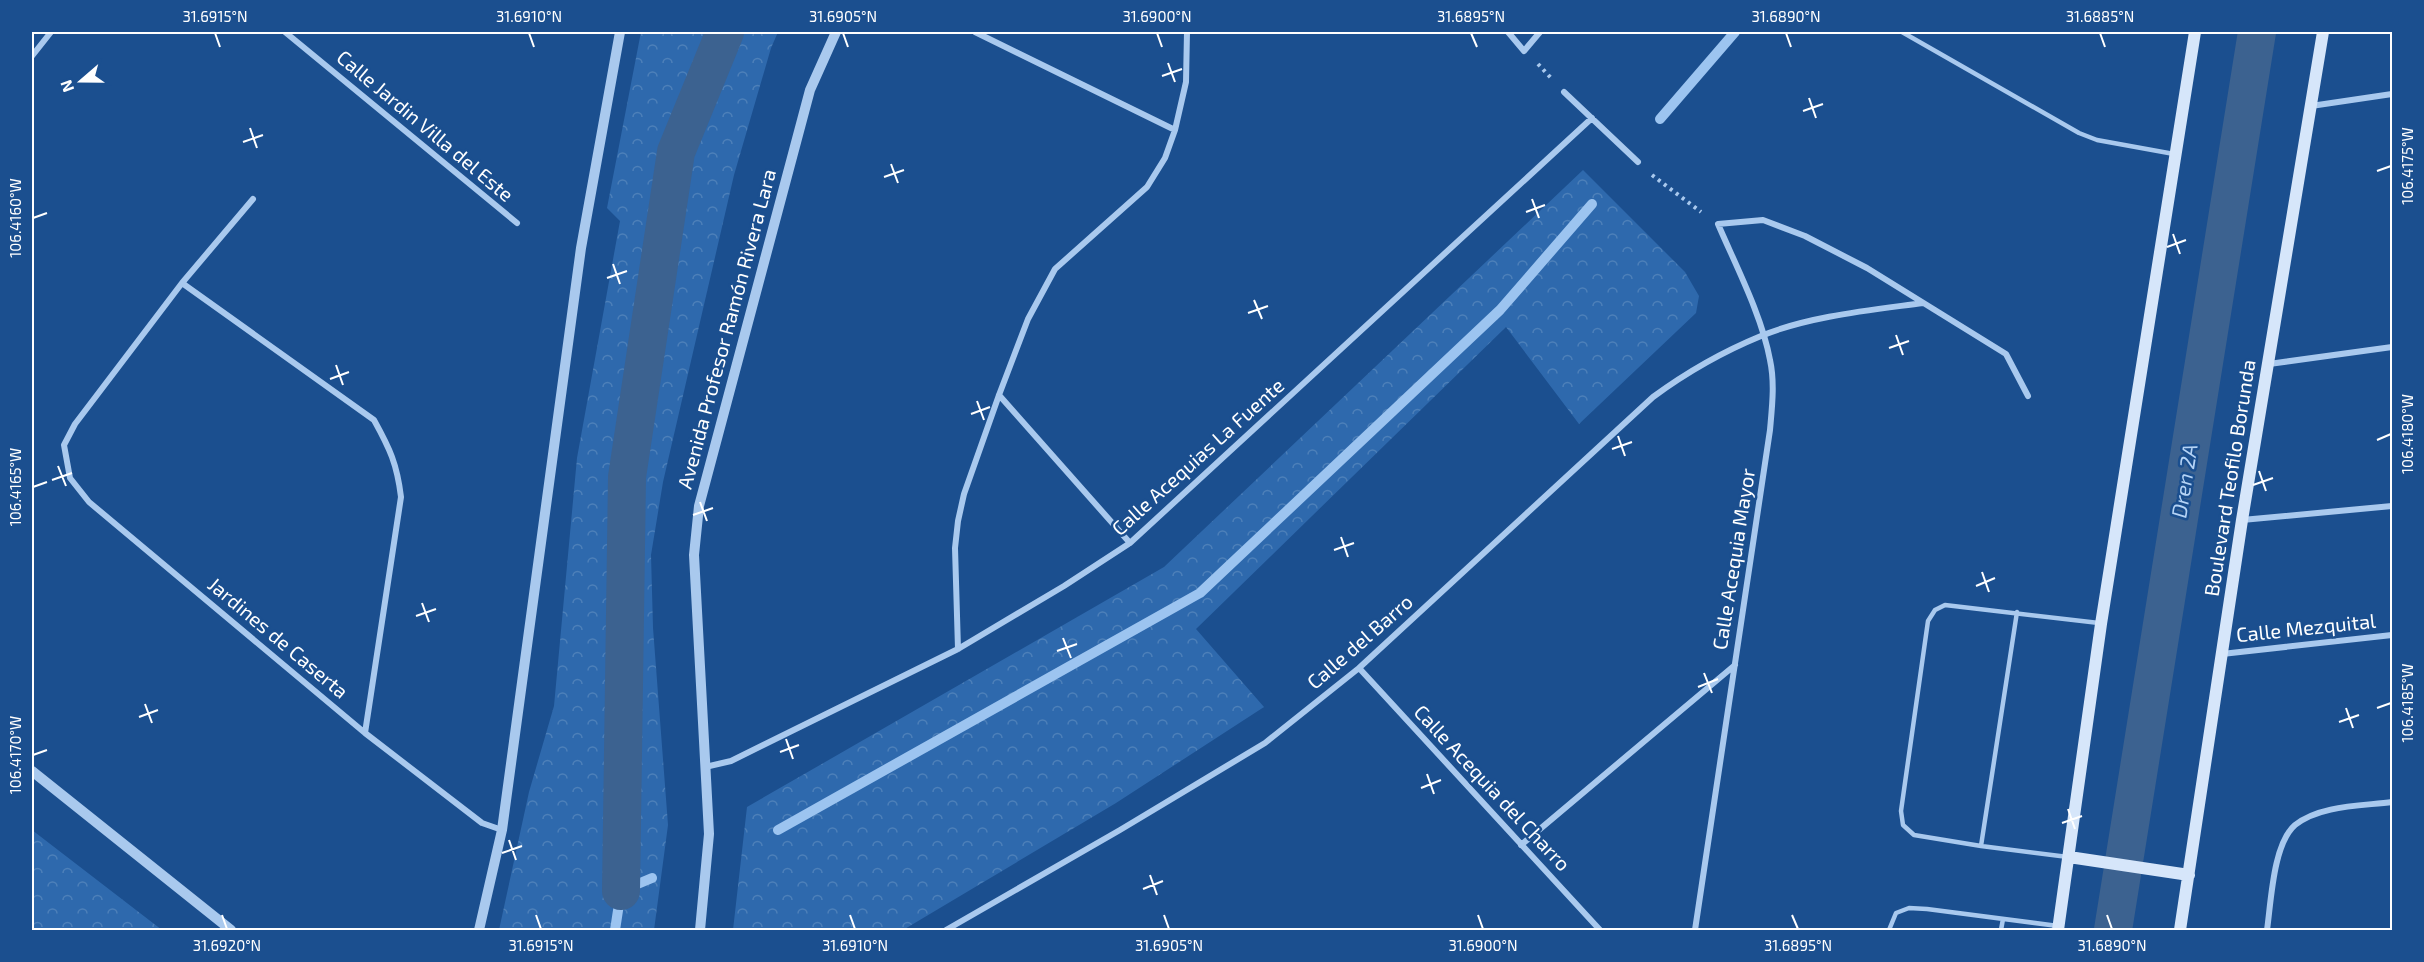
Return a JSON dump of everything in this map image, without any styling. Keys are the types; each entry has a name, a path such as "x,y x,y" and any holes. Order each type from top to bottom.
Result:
{"main road":[{"path":"2059,928 2101,624 2195,32"},
{"name":"Boulevard Teofilo Borunda","path":"2180,930 2242,520 2323,32"},
{"path":"2069,857 2189,875"}],"street":[{"path":"32,56 51,32"},
{"name":"Calle Jardin Villa del Este","path":"285,32 517,223"},
{"path":"479,930 502,830 581,248 620,32"},
{"name":"Avenida Profesor Ramón Rivera Lara","path":"700,930 709,834 694,555 699,506 810,90 836,32"},
{"path":"975,32 1175,130"},
{"path":"958,649 955,548 958,521 964,495 999,395 1028,319 1055,269 1147,187 1165,158 1175,130 1186,82 1187,32"},
{"path":"1508,32 1524,51 1540,32"},
{"path":"1564,92 1638,162"},
{"path":"2311,106 2392,94"},
{"name":"Calle Acequias La Fuente","path":"704,768 730,761 958,649 1064,586 1130,543 1592,118"},
{"path":"253,199 182,283 374,420 389,446 397,468 401,497 364,733"},
{"path":"1718,224 1763,220 1805,236 1867,268 2006,354 2028,396"},
{"name":"Calle Acequia Mayor","path":"1695,930 1770,430 1773,390 1770,360 1763,335 1718,224"},
{"name":"Jardines de Caserta","path":"182,283 75,424 64,445 70,478 89,502 364,733 482,823 502,830"},
{"name":"Calle del Barro","path":"946,930 1120,830 1264,743 1359,668 1653,397 1688,371 1763,335 1857,312 1923,303"},
{"path":"2268,364 2392,347"},
{"path":"999,395 1130,543"},
{"path":"2242,520 2392,506"},
{"name":"Calle Mezquital","path":"2222,654 2392,635"},
{"path":"1521,844 1735,664"},
{"name":"Calle Acequia del Charro","path":"1359,668 1600,930"},
{"path":"32,771 231,930"},
{"path":"2267,930 2276,866 2293,827 2309,817 2335,809 2392,802"}],"lane":[{"path":"1902,32 2079,133 2097,140 2176,155"},
{"path":"2069,857 1914,835 1903,825 1901,811 1929,621 1935,610 1945,605 2101,624"},
{"path":"1981,846 2017,612"},
{"path":"1889,930 1896,914 1910,908 2059,928"},
{"path":"2001,930 2003,919"}],"path":[{"path":"1524,51 1564,92"},
{"path":"1656,178 1718,224"}],"green space":[{"path":"641,32 778,32 771,48 734,175 663,482 651,555 653,628 668,825 654,930 499,930 529,792 554,706 577,458 620,221 607,208"},
{"path":"1583,170 1685,272 1699,296 1696,313 1579,424 1506,327 1196,629 1264,707 1116,803 903,930 733,930 747,807 1164,567"},
{"path":"32,830 162,930 32,930"}],"waterway":[{"path":"621,891 627,477 676,152 725,32"},
{"path":"1660,119 1735,32"},
{"name":"Dren 2A","path":"2113,930 2257,32"},
{"path":"778,830 1200,593 1500,310 1592,204"},
{"path":"615,930 621,891 652,878"}]}
